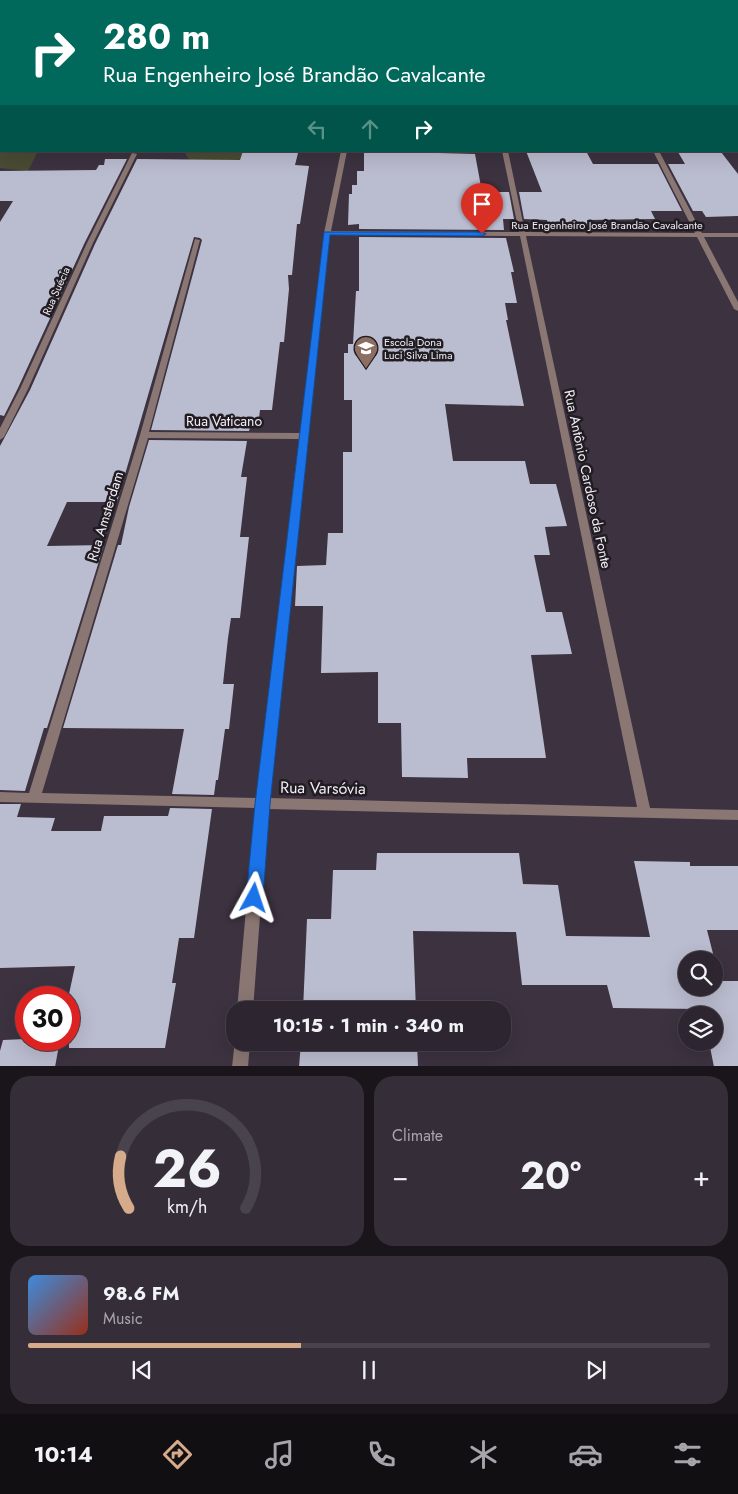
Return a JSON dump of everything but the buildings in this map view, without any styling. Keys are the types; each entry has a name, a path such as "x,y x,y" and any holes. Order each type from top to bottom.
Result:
{"street":[{"path":"246,1001 262,804 327,233 344,152"},
{"name":"Rua Antônio Cardoso da Fonte","path":"505,152 521,234 645,813"},
{"path":"657,152 738,310"},
{"name":"Rua Suécia","path":"0,437 24,389 90,243 134,154"},
{"name":"Rua Engenheiro José Brandão Cavalcante","path":"327,233 738,235"},
{"name":"Rua Amsterdam","path":"34,798 144,435 197,240"},
{"name":"Rua Vaticano","path":"144,435 304,436"},
{"name":"Rua Varsóvia","path":"0,797 738,815"},
{"path":"240,1066 241,1051"}],"green space":[{"path":"0,152 38,152 28,171 0,168"},
{"path":"185,152 247,153 244,163 192,165"}],"place":[{"name":"Escola Dona Luci Silva Lima","path":"366,369"}],"route":[{"path":"254,898 262,804 327,233 482,234"}]}
